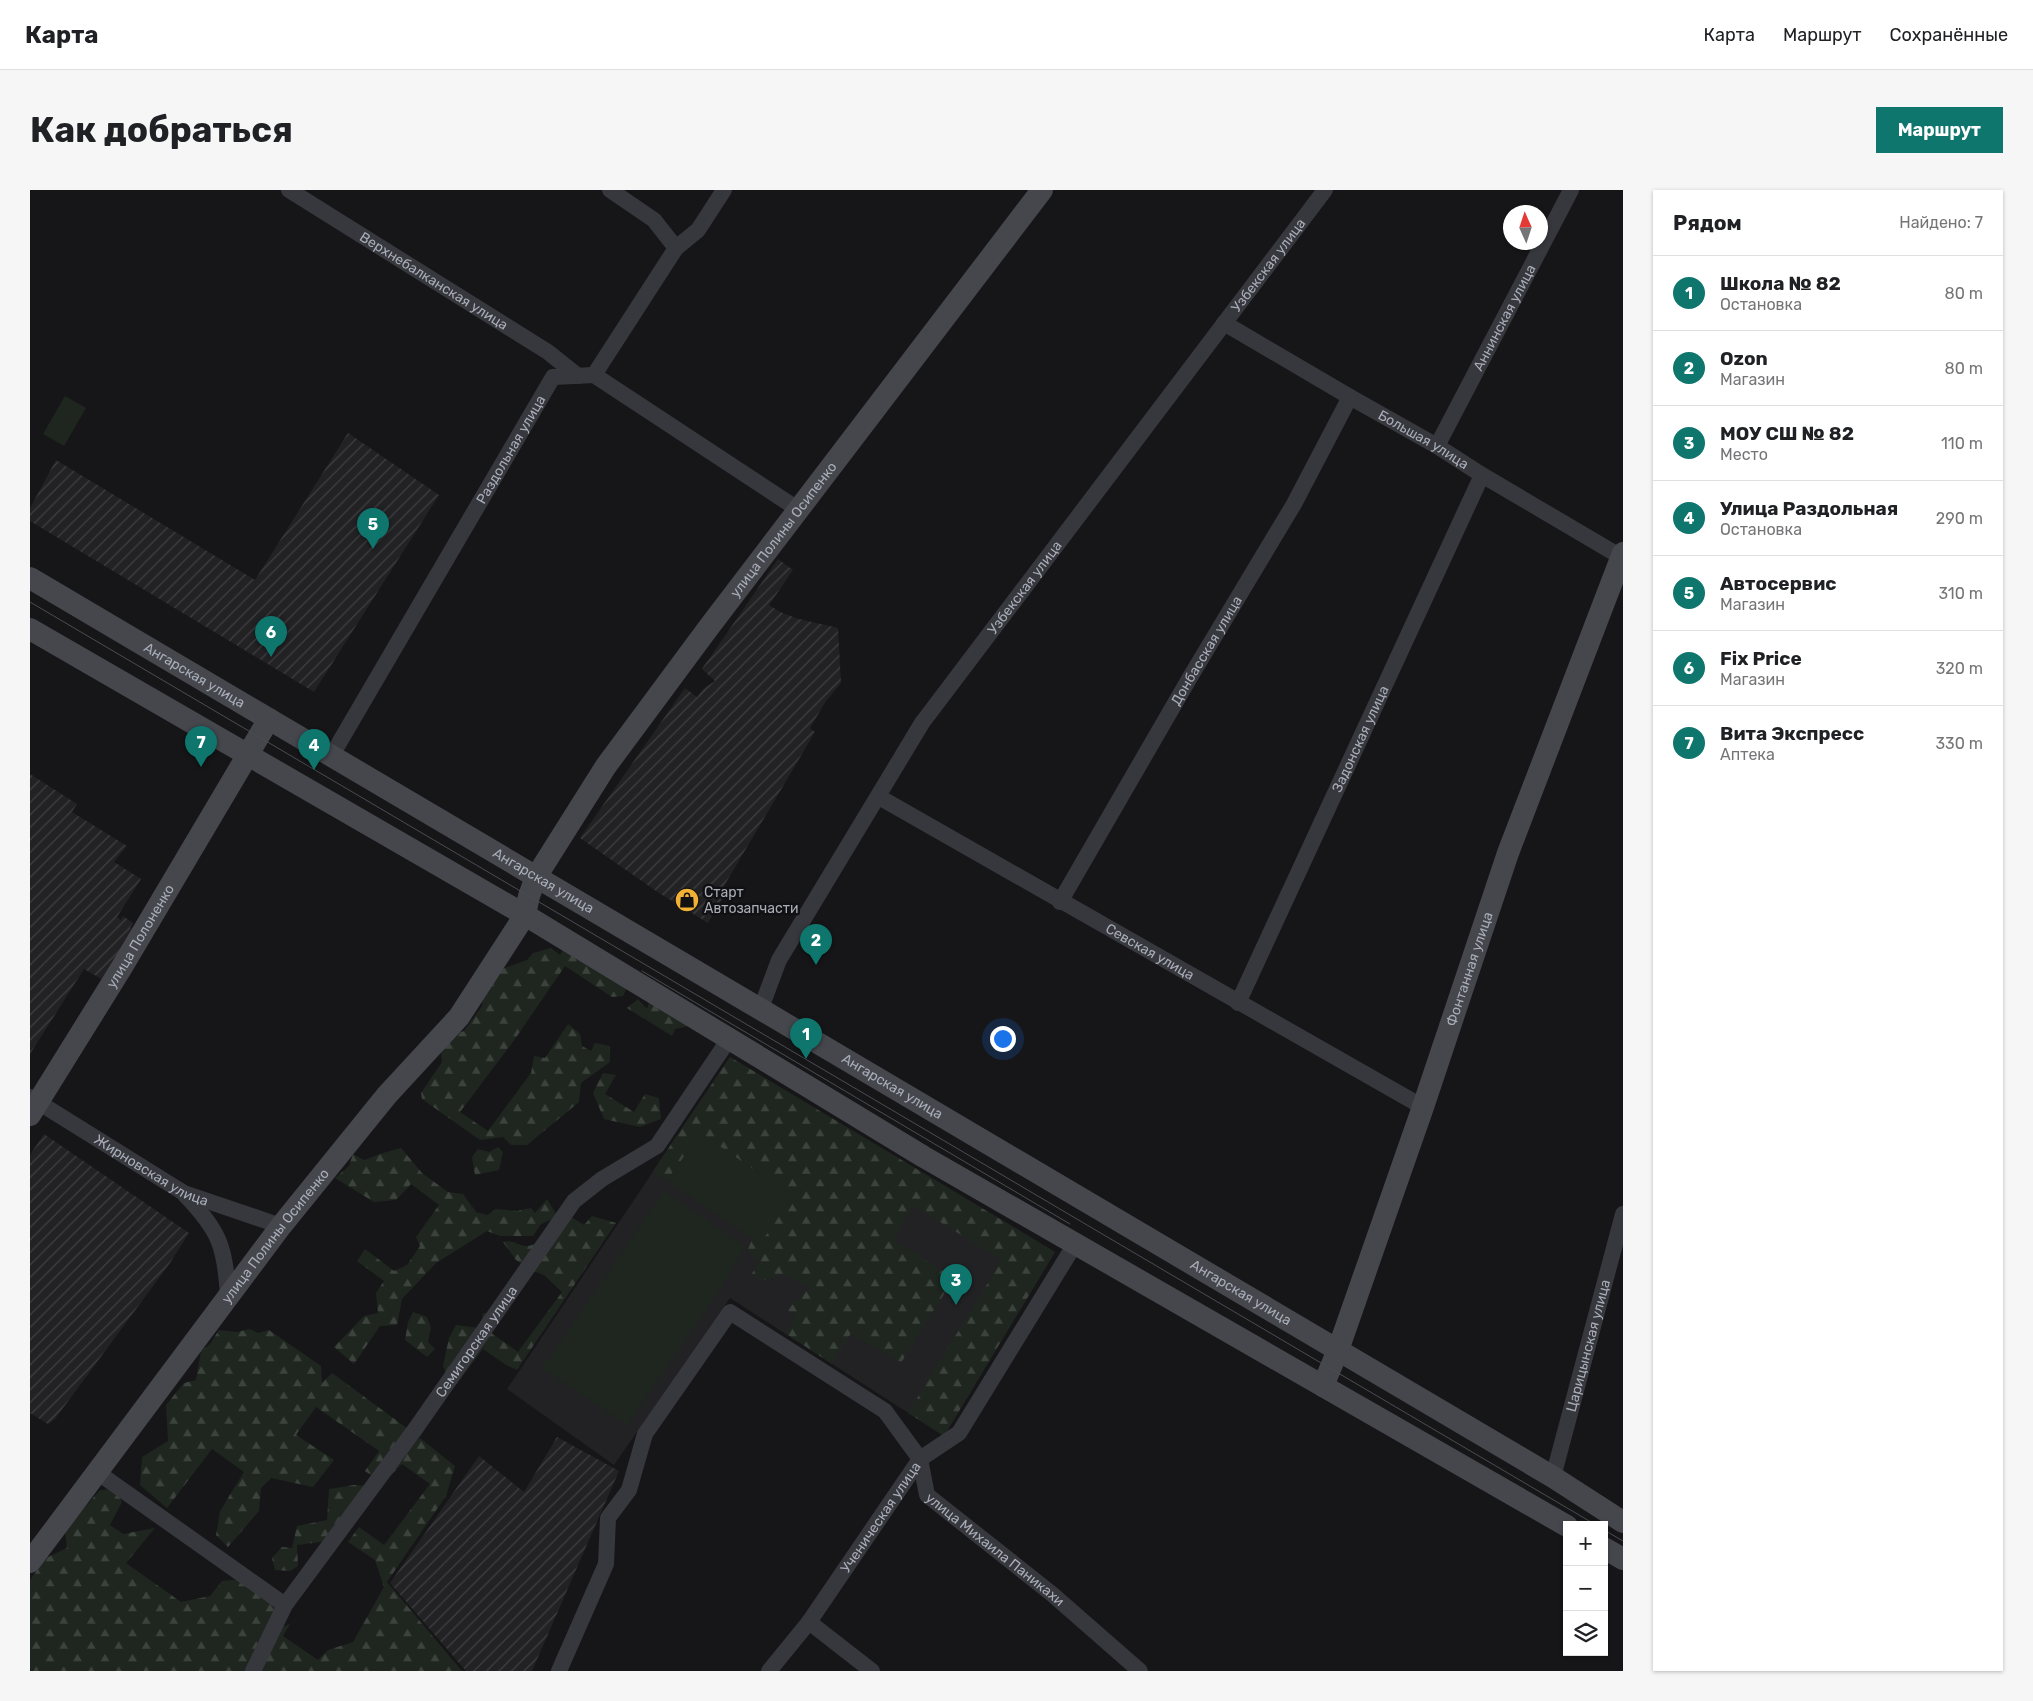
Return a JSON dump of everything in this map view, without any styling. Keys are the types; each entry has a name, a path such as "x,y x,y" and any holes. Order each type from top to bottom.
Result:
{"main road":[{"name":"улица Полины Осипенко","path":"30,1562 281,1226 387,1095 459,1017 525,915 536,877 606,766 1042,190"},
{"name":"Фонтанная улица","path":"1323,1386 1338,1350 1423,1107 1508,853 1622,556"},
{"name":"Ангарская улица","path":"30,578 332,754 536,877 761,1008 1553,1477 1623,1522"},
{"path":"30,629 525,915 924,1157 1563,1524"},
{"name":"улица Полоненко","path":"33,1104 122,967 270,719"},
{"path":"1608,1550 1623,1559"}],"street":[{"name":"Верхнебалканская улица","path":"289,190 799,510"},
{"path":"610,190 654,220 676,248"},
{"path":"586,375 676,248 698,230 724,190"},
{"name":"Узбекская улица","path":"761,1008 779,960 922,723 1325,190"},
{"name":"Аннинская улица","path":"1437,446 1571,190"},
{"name":"Большая улица","path":"1224,323 1622,556"},
{"name":"Раздольная улица","path":"332,754 553,377 586,375"},
{"name":"Донбасская улица","path":"1060,902 1189,679 1294,504 1350,397"},
{"name":"Задонская улица","path":"1238,1003 1482,475"},
{"name":"Севская улица","path":"879,797 1060,902 1423,1107"},
{"name":"Семигорская улица","path":"253,1671 285,1605 416,1428 574,1201 602,1179 657,1146 729,1039"},
{"name":"Жирновская улица","path":"33,1104 184,1194 281,1226"},
{"path":"184,1194 204,1215 220,1241 226,1268 228,1296"},
{"name":"Царицынская улица","path":"1553,1477 1623,1214"},
{"name":"Ученическая улица","path":"769,1671 809,1622 920,1459 959,1433 1075,1244"},
{"name":"улица Михаила Паникахи","path":"559,1671 606,1564 608,1518 629,1490 645,1434 730,1312 885,1411 920,1459 927,1494 1052,1594 1140,1671"},
{"path":"97,1472 285,1605"},
{"path":"809,1622 872,1671"}],"shaded area":[{"path":"348,433 439,495 314,692 30,521 30,508 56,460 255,580"},
{"path":"778,559 793,570 769,605 780,612 799,619 838,628 841,683 826,701 810,728 815,732 724,886 728,889 708,923 659,893 580,838 685,688 697,697 703,689 715,681 702,669"},
{"path":"30,774 77,804 72,812 127,846 114,862 141,879 117,917 121,920 123,916 133,923 130,928 137,932 103,980 84,969 30,1054"},
{"path":"730,1057 1055,1252 944,1436 730,1298 614,1465 507,1389"},
{"path":"44,1134 189,1233 170,1263 55,1419 48,1424 30,1413 30,1155"},
{"path":"557,1437 619,1471 532,1671 466,1671 390,1583 479,1456 524,1492"}],"green space":[{"path":"65,396 86,408 64,446 43,434"},
{"path":"566,945 629,982 623,996 612,997 565,966 515,1039 460,1112 488,1131 531,1073 534,1056 545,1058 568,1024 580,1034 582,1046 591,1051 595,1043 610,1046 610,1062 581,1083 579,1102 527,1145 511,1145 503,1137 480,1140 422,1099 421,1093 442,1062 441,1051 452,1035 464,1031 482,1006 482,994 499,970 527,960 533,953 551,948 560,955"},
{"path":"651,996 697,1024 675,1029 672,1036 627,1008 638,999 647,1009"},
{"path":"730,1057 1055,1252 944,1436 908,1413 1002,1260 914,1206 893,1240 954,1278 901,1363 851,1333 832,1364 785,1333 796,1316 787,1310 810,1288 782,1274 762,1281 751,1275 760,1261 747,1252 752,1239 760,1244 701,1133 667,1181 653,1171"},
{"path":"603,1073 616,1075 605,1094 634,1112 645,1094 659,1098 661,1119 640,1127 604,1119 593,1093"},
{"path":"700,1133 793,1196 760,1244 667,1181"},
{"path":"498,1147 503,1152 499,1170 475,1175 472,1157 478,1149 489,1152"},
{"path":"401,1148 422,1173 448,1192 463,1194 476,1212 487,1215 496,1209 517,1211 531,1208 535,1213 547,1199 558,1217 541,1224 533,1236 500,1236 487,1231 436,1263 402,1299 397,1325 380,1326 354,1364 334,1347 364,1316 378,1313 376,1293 384,1281 357,1261 365,1249 394,1271 407,1265 420,1246 416,1237 439,1205 411,1184 396,1200 374,1202 335,1178 349,1166 353,1154 364,1160"},
{"path":"664,1191 746,1247 721,1288 627,1425 542,1368"},
{"path":"567,1214 584,1225 592,1216 616,1223 517,1370 506,1365 483,1349 455,1386 452,1386 443,1366 449,1338 456,1325 480,1328 483,1313 494,1314 490,1332 518,1352 562,1292 544,1275 533,1271 516,1260 503,1242 509,1241 531,1246 548,1234"},
{"path":"413,1312 427,1317 431,1328 428,1342 435,1349 427,1357 405,1340 408,1322"},
{"path":"250,1329 258,1333 269,1330 321,1366 322,1383 332,1373 408,1429 411,1445 420,1438 455,1466 446,1496 387,1582 462,1671 30,1671 30,1580 46,1558 67,1548 65,1530 100,1490 115,1489 122,1502 110,1525 123,1534 155,1528 126,1563 181,1602 210,1596 222,1581 244,1579 278,1607 282,1627 290,1624 283,1636 318,1660 328,1650 353,1642 384,1587 375,1560 348,1542 359,1527 384,1545 430,1484 402,1464 383,1483 365,1471 379,1451 316,1407 296,1435 334,1460 313,1487 271,1478 261,1488 259,1511 228,1547 216,1535 220,1511 244,1472 212,1449 167,1508 140,1485 142,1457 168,1441 166,1405 184,1383 196,1380 201,1351 210,1344 219,1330 237,1332"},
{"path":"354,1485 369,1486 328,1541 297,1545 298,1566 290,1571 275,1570 272,1558 282,1547 292,1548 297,1526 327,1520 329,1489"}],"tram line":[{"path":"30,602 1589,1521"},
{"path":"642,971 1070,1224"},
{"path":"1608,1532 1623,1541"}],"place":[{"name":"Автосервис","path":"373,549"},
{"name":"Fix Price","path":"271,657"},
{"name":"Вита Экспресс","path":"201,767"},
{"name":"Улица Раздольная","path":"314,770"},
{"name":"Старт Автозапчасти","path":"687,900"},
{"name":"Ozon","path":"816,965"},
{"name":"Школа № 82","path":"806,1059"},
{"name":"МОУ СШ № 82","path":"956,1305"}]}
